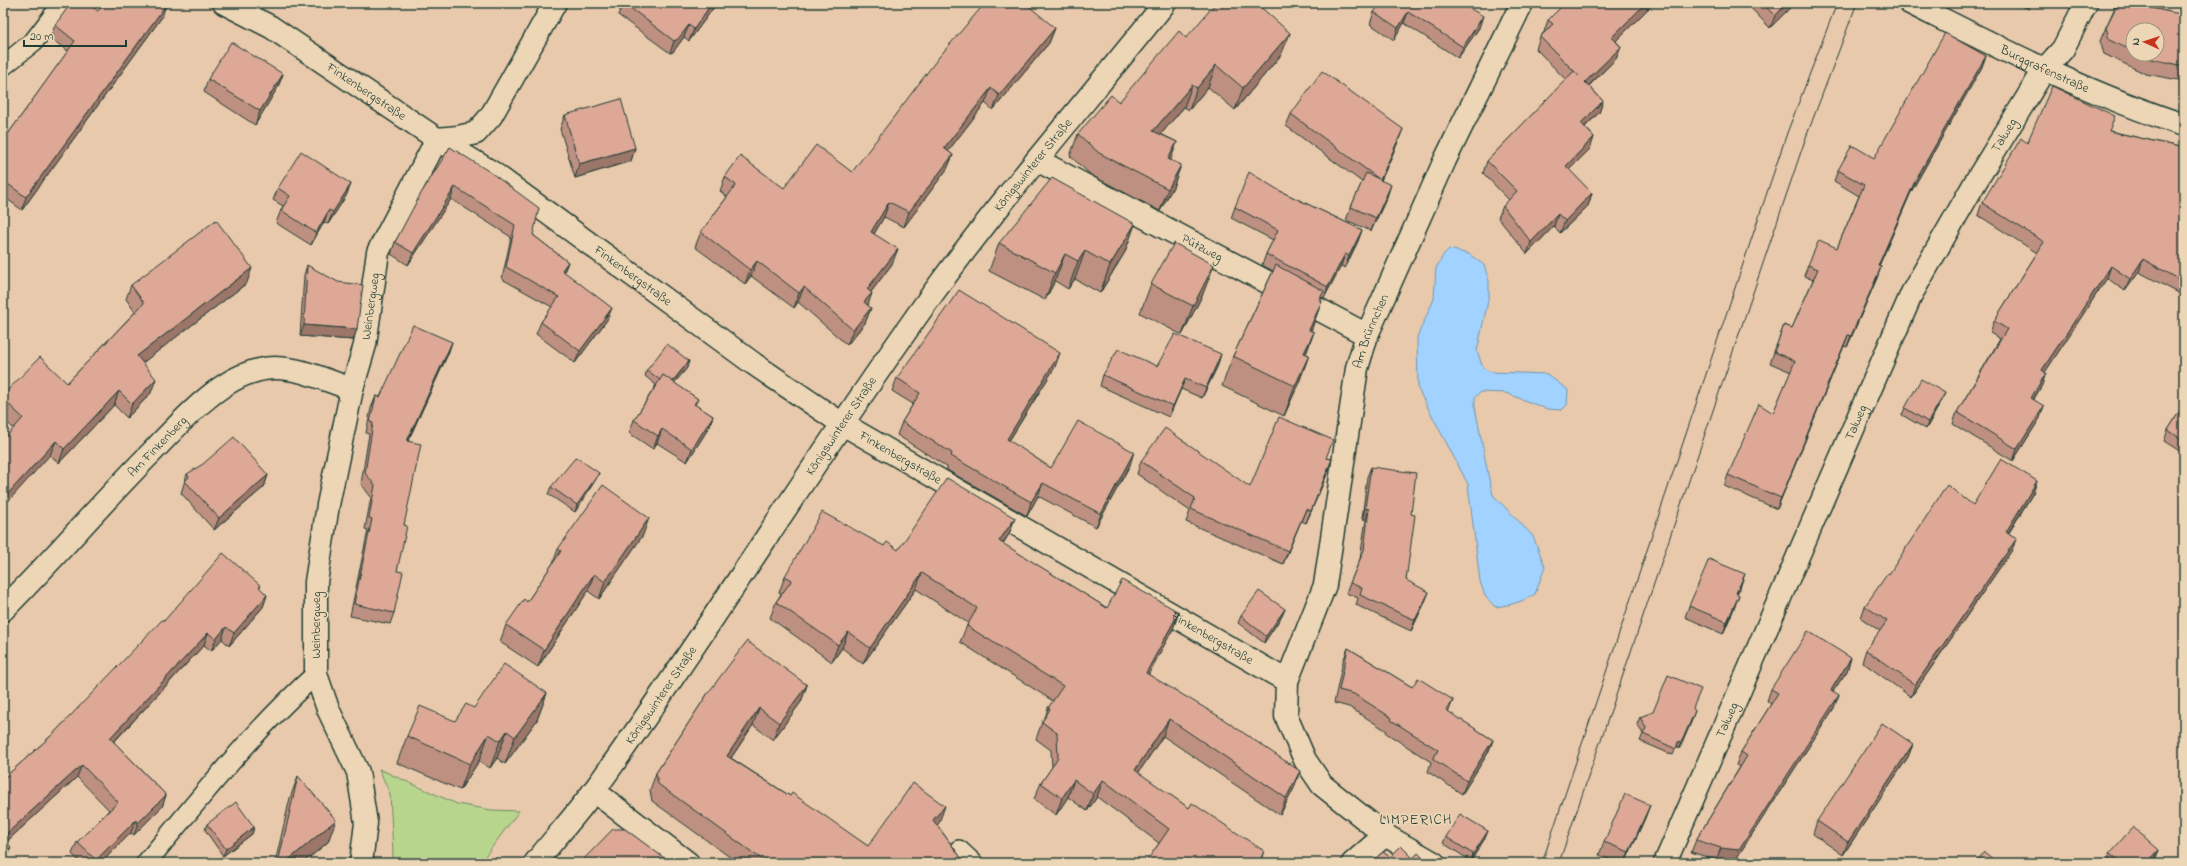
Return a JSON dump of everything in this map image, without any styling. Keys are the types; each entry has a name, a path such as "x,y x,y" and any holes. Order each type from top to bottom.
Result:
{"street":[{"name":"Finkenbergstraße","path":"224,3 271,27 437,139 493,173 754,364 842,423 1287,681"},
{"path":"437,139 458,137 476,132 491,116 555,3"},
{"name":"Königswinterer Straße","path":"535,863 594,791 721,608 842,423 932,295 1037,160 1166,3"},
{"name":"Am Brünnchen","path":"1287,681 1325,585 1356,368 1367,336 1445,160 1522,3"},
{"name":"Burggrafenstraße","path":"1910,3 2044,70 2154,115 2184,125"},
{"name":"Talweg","path":"1664,863 1912,294 1976,181 2044,70 2063,49 2086,3"},
{"name":"Weinbergweg","path":"361,863 366,823 358,772 328,709 316,674 316,582 328,505 352,389 365,345 378,252 437,139"},
{"name":"Pützweg","path":"1037,160 1367,336"},
{"name":"Am Finkenberg","path":"3,610 114,491 193,410 222,386 258,370 286,368 352,389"},
{"path":"1287,681 1286,716 1305,760 1322,785 1385,835 1434,863"},
{"path":"594,791 688,863"},
{"path":"1353,863 1385,835"}],"lane":[{"path":"3,66 34,41 63,3"},
{"name":"Weinbergweg","path":"146,863 218,777 284,703 316,674"},
{"path":"959,850 973,863"}],"green space":[{"path":"379,769 457,804 491,810 519,811 480,863 390,863 393,853 390,794"}],"water":[{"path":"1449,249 1469,254 1484,265 1489,281 1489,296 1477,351 1483,368 1491,372 1547,374 1568,390 1567,405 1562,410 1547,409 1506,393 1481,392 1475,397 1475,407 1493,495 1533,536 1545,567 1535,594 1516,603 1495,607 1485,596 1480,581 1468,484 1418,389 1417,337 1434,299 1436,268 1444,254"}],"building":[{"path":"71,3 87,3 98,11 104,3 163,3 166,5 26,197 5,182 3,185 3,141 75,41 55,25"},
{"path":"624,3 712,3 694,29 689,25 678,39 674,41"},
{"path":"985,3 1025,3 1055,28 999,95 991,88 944,148 953,155 909,212 889,202 871,232 898,249 867,289 872,293 864,302 871,308 853,330 804,287 799,293 757,261 750,270 701,232 736,185 725,177 740,156 784,188 816,145 852,172 939,57"},
{"path":"1216,3 1256,3 1290,33 1243,88 1216,65 1197,88 1192,85 1153,131 1177,142 1168,159 1181,165 1168,189 1099,153 1078,134 1111,95 1119,102 1179,31 1186,38"},
{"path":"1381,3 1468,3 1466,6 1483,16 1463,47 1408,12 1398,28 1374,12"},
{"path":"1565,3 1646,3 1612,37 1621,47 1585,82 1603,101 1581,123 1594,137 1566,166 1592,193 1565,221 1558,214 1531,242 1503,206 1517,191 1487,161 1574,71 1540,37 1553,24 1548,20"},
{"path":"1762,3 1787,3 1775,16"},
{"path":"2118,3 2149,3 2147,7 2184,15 2184,66 2165,62 2165,22 2125,22 2125,47 2109,40 2106,27"},
{"path":"1945,33 1986,56 1915,181 1878,266 1881,267 1851,336 1848,335 1781,498 1728,475 1759,404 1773,413 1795,361 1774,352 1784,325 1792,328 1818,269 1808,265 1819,240 1837,248 1864,185 1838,170 1852,145 1874,158"},
{"path":"231,42 283,74 260,111 208,79"},
{"path":"1322,71 1403,129 1380,180 1391,185 1376,218 1351,207 1366,173 1379,179 1291,114"},
{"path":"2052,86 2115,116 2109,131 2184,148 2184,282 2143,259 2130,279 2111,266 2042,370 2046,373 2031,398 2044,406 2017,449 1957,412 2007,329 1994,321 2044,242 1982,203 2021,138 2027,143"},
{"path":"621,99 635,148 579,164 565,115"},
{"path":"450,147 490,172 539,208 533,235 568,262 562,270 612,308 580,351 541,322 559,297 506,267 515,225 455,187 413,253 395,242 420,195"},
{"path":"301,151 351,184 333,212 329,210 316,233 281,210 290,196 278,188"},
{"path":"1249,172 1280,191 1362,230 1349,256 1345,254 1328,287 1266,254 1278,230 1235,207"},
{"path":"1052,178 1135,224 1110,265 1085,251 1078,261 1065,254 1055,273 999,243"},
{"path":"216,220 252,268 137,356 156,379 132,404 119,391 64,449 56,441 3,499 3,440 23,418 3,399 3,395 40,357 67,383 144,303 131,285"},
{"path":"1174,243 1214,265 1193,306 1151,284"},
{"path":"307,265 338,282 363,285 357,329 304,325"},
{"path":"1276,265 1324,291 1319,300 1322,301 1309,330 1314,332 1304,353 1309,355 1295,386 1233,356"},
{"path":"959,290 1060,353 1007,439 1051,468 1078,421 1134,452 1101,514 1043,483 1031,502 951,456 952,453 902,422 920,393 897,378"},
{"path":"413,325 452,342 407,441 421,444 404,525 407,526 397,571 403,572 394,613 354,604 372,519 369,518 375,485 365,473 373,423 370,422 376,396 380,397"},
{"path":"1175,334 1221,354 1206,388 1185,379 1173,406 1103,375 1118,349 1157,366"},
{"path":"667,344 689,361 672,382 663,375 660,380 647,370"},
{"path":"663,375 698,399 694,404 713,416 692,449 662,429 658,436 634,420"},
{"path":"1921,379 1945,393 1928,422 1905,408"},
{"path":"2184,404 2184,441 2168,430"},
{"path":"1279,417 1333,440 1326,458 1332,459 1311,511 1306,509 1288,551 1191,509 1195,498 1141,461 1165,428 1250,487"},
{"path":"234,437 268,475 219,518 185,481 189,477 187,474 203,464"},
{"path":"576,457 599,473 577,505 551,487"},
{"path":"2001,459 2037,481 2006,532 2017,538 1915,685 1866,650 1887,621 1865,606 1888,573 1889,574 1947,485 1973,505"},
{"path":"1371,467 1416,473 1411,514 1415,515 1406,580 1429,592 1415,620 1360,595 1362,588 1350,583 1364,550 1369,509 1365,508"},
{"path":"947,478 1015,518 999,541 1107,608 1122,580 1179,612 1146,673 1220,717 1300,771 1286,798 1169,719 1135,770 1189,808 1192,803 1264,851 1259,863 1148,863 1146,862 1169,829 1103,780 1093,794 1074,780 1062,798 1041,783 1058,758 1057,733 1042,722 1050,709 1048,708 1063,686 967,626 977,608 922,573 870,648 848,632 838,645 776,602 792,580 785,576 822,512 884,546 887,542 898,550"},
{"path":"603,485 649,518 605,582 594,574 544,650 506,625 524,599 527,602 561,551 558,549"},
{"path":"223,553 261,586 259,587 267,595 234,633 226,627 216,639 208,633 110,738 166,795 138,823 136,820 96,860 77,842 118,802 82,765 3,837 3,779 52,735 163,619 164,621"},
{"path":"1709,559 1745,574 1736,593 1739,595 1727,622 1689,606"},
{"path":"1259,591 1285,609 1266,636 1241,616"},
{"path":"1808,631 1851,658 1831,690 1839,695 1739,850 1721,848 1696,840 1747,756 1741,752 1778,693 1771,689"},
{"path":"747,641 807,685 779,723 759,708 727,756 790,796 792,793 868,846 913,783 945,806 933,820 965,863 767,863 658,784 656,773 708,693"},
{"path":"1348,648 1412,687 1418,678 1453,700 1446,710 1493,740 1467,781 1433,759 1438,750 1354,694 1339,690"},
{"path":"504,664 547,693 515,737 507,731 500,741 489,734 470,764 407,736 420,706 455,721 466,704 474,708"},
{"path":"1668,675 1701,689 1693,708 1695,711 1682,741 1678,742 1676,749 1643,734 1646,728 1640,717 1653,712"},
{"path":"1882,723 1913,744 1848,842 1817,821"},
{"path":"298,776 336,820 285,863 278,863"},
{"path":"1625,794 1650,805 1629,852 1604,842"},
{"path":"236,802 254,827 226,849 207,824"},
{"path":"1460,814 1488,831 1473,854 1446,837"},
{"path":"2133,827 2159,850 2147,863 2122,863 2110,853"},
{"path":"613,829 625,829 671,863 580,863"},
{"path":"3,838 11,847 3,854"},
{"path":"1401,846 1413,858 1418,853 1428,863 1370,863 1383,852 1390,857"},
{"path":"1984,852 1998,863 1976,863"}],"tram line":[{"path":"1542,863 1787,133 1837,3"},
{"path":"1559,863 1805,140 1857,3"}],"district":[{"name":"LIMPERICH","path":"1416,820"}]}
